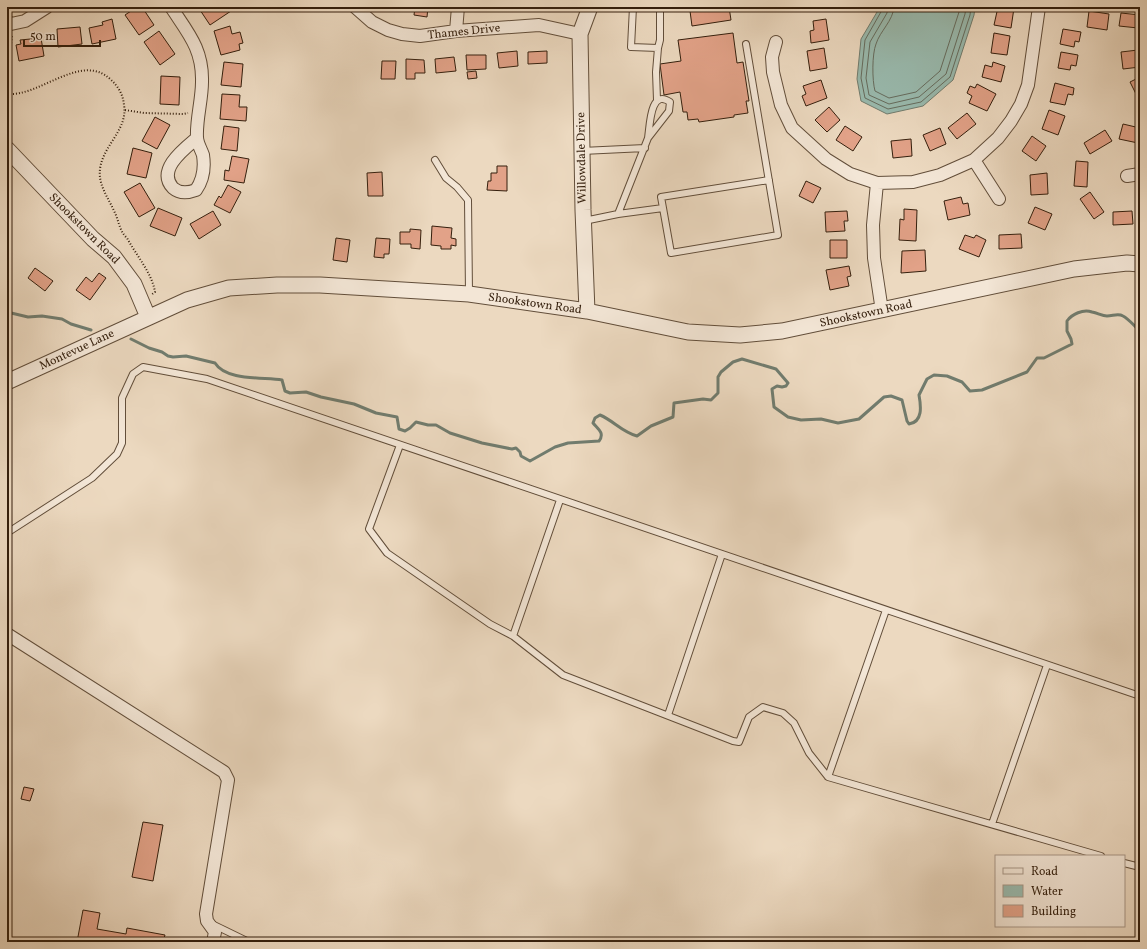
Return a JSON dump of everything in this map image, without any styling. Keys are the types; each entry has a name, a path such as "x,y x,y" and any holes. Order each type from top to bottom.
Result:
{"street":[{"path":"9,23 25,21 47,7"},
{"path":"171,7 196,45 201,64 202,82 196,138"},
{"name":"Thames Drive","path":"355,7 372,22 388,30 402,34 420,36 456,31 539,25 580,34"},
{"path":"456,31 458,7"},
{"name":"Willowdale Drive","path":"587,311 583,221 580,34 590,7"},
{"path":"776,42 772,56 773,72 781,105 792,128 826,159 850,174 877,182 913,182 940,175 974,160 998,138 1011,121 1021,104 1028,85 1040,7"},
{"name":"Shookstown Road","path":"7,149 83,229 114,257 134,284 148,317 187,300 230,288 277,285 320,285 469,294 587,311 688,332 740,335 782,332 1074,269 1140,264"},
{"path":"974,160 999,198"},
{"path":"1127,176 1140,174"},
{"path":"877,182 873,225 874,258 882,311"},
{"name":"Montevue Lane","path":"7,382 148,317"},
{"path":"7,634 224,772 228,780 206,914 207,921 215,932 212,942"}],"lane":[{"path":"633,7 631,47 658,48"},
{"path":"618,214 645,148 652,112 657,100 656,72 660,40 660,7"},
{"path":"746,44 769,180 778,235 671,252 661,197 769,180"},
{"path":"648,138 661,123 670,106 670,102 665,98 660,98 657,100"},
{"path":"582,151 645,148"},
{"path":"435,160 446,178 468,200 469,294"},
{"path":"583,221 618,214 663,208"},
{"path":"7,533 92,478 117,454 122,443 122,398 133,374 143,367 207,379 1140,696"},
{"path":"400,445 369,529 387,553 490,624 513,636 563,675 668,715 733,742 738,742 749,717 763,707 783,713 794,723 809,753 828,778 1099,855"},
{"path":"513,636 560,500"},
{"path":"668,715 722,554"},
{"path":"828,778 886,610"},
{"path":"992,824 1047,664"},
{"path":"1125,863 1140,867"},
{"path":"207,921 249,942"}],"path":[{"path":"9,23 12,30 8,94 22,93 73,72 83,70 94,71 108,76 117,85 123,98 125,110 124,118 120,129 103,159 100,168 100,183 115,213 122,234 127,238 154,285 155,292 141,301"},
{"path":"125,110 144,113 183,114 200,110"}],"water":[{"path":"880,7 975,7 974,15 953,80 923,106 887,114 861,101 857,79 861,39"}],"building":[{"path":"137,7 142,7 154,25 139,35 125,15"},
{"path":"198,7 228,7 231,11 210,25"},
{"path":"415,7 428,7 427,17 414,15"},
{"path":"729,7 731,20 692,26 690,11"},
{"path":"998,7 1014,8 1011,28 994,25"},
{"path":"1089,11 1109,14 1107,30 1087,27"},
{"path":"1121,13 1140,15 1138,28 1119,26"},
{"path":"112,19 116,39 92,44 89,28 103,25 102,22"},
{"path":"826,19 829,40 811,43 810,31 814,30 813,21"},
{"path":"230,26 232,34 240,32 243,43 239,44 240,50 221,55 214,31"},
{"path":"80,27 82,44 58,47 57,29"},
{"path":"1063,29 1081,32 1079,42 1075,41 1074,47 1060,44"},
{"path":"159,31 175,54 160,65 144,42"},
{"path":"733,33 737,63 743,62 749,101 746,101 748,113 734,115 734,117 699,122 698,119 688,120 687,112 683,112 680,92 664,95 660,64 681,61 678,40"},
{"path":"994,33 1010,36 1007,55 991,53"},
{"path":"41,38 44,56 19,61 16,45 21,44 20,40"},
{"path":"824,48 827,68 810,71 807,51"},
{"path":"1138,50 1140,67 1123,69 1121,52"},
{"path":"517,51 518,66 499,68 497,53"},
{"path":"547,51 547,63 528,64 528,52"},
{"path":"1061,52 1078,55 1076,66 1071,65 1070,70 1058,68"},
{"path":"466,55 486,55 486,69 467,70"},
{"path":"454,57 456,71 436,73 435,59"},
{"path":"406,59 424,60 425,73 415,73 415,79 406,79"},
{"path":"382,61 396,61 395,79 381,79"},
{"path":"224,62 243,64 241,87 221,85"},
{"path":"993,62 1005,66 1001,82 982,77 985,65 992,67"},
{"path":"476,71 477,78 468,79 467,72"},
{"path":"161,76 180,77 179,105 160,104"},
{"path":"1140,77 1140,99 1139,100 1130,82"},
{"path":"821,80 827,98 806,106 802,96 806,94 803,86"},
{"path":"1055,83 1074,88 1073,95 1068,94 1065,105 1050,102"},
{"path":"977,84 996,94 987,111 969,103 972,96 967,93 970,86 975,88"},
{"path":"222,94 240,95 239,107 247,107 246,121 220,119"},
{"path":"829,107 840,120 827,132 815,120"},
{"path":"1049,110 1065,116 1058,135 1042,129"},
{"path":"967,113 976,124 957,139 948,128"},
{"path":"155,117 170,125 157,149 142,141"},
{"path":"1123,124 1140,128 1138,143 1119,139"},
{"path":"224,126 239,128 237,151 221,149"},
{"path":"845,126 862,137 853,151 836,140"},
{"path":"940,128 946,144 930,151 923,135"},
{"path":"1105,130 1112,141 1090,154 1084,143"},
{"path":"1032,136 1046,146 1036,161 1022,151"},
{"path":"911,139 912,156 893,158 891,141"},
{"path":"133,148 152,153 146,178 127,174"},
{"path":"232,156 249,159 244,183 224,180 225,170 229,171"},
{"path":"1076,161 1088,162 1087,187 1074,186"},
{"path":"497,166 507,166 507,191 487,190 488,181 491,181 491,173 497,173"},
{"path":"382,172 383,196 368,196 367,173"},
{"path":"1047,173 1048,194 1031,195 1030,175"},
{"path":"806,181 821,188 813,203 799,196"},
{"path":"140,183 155,208 139,217 124,192"},
{"path":"228,185 241,192 230,213 214,205 219,196 221,198"},
{"path":"1090,192 1104,212 1094,219 1080,199"},
{"path":"961,197 963,204 968,203 970,215 948,220 944,201"},
{"path":"1035,207 1052,214 1045,230 1028,223"},
{"path":"158,208 182,218 175,236 150,226"},
{"path":"904,209 917,210 916,241 899,240 900,219 904,220"},
{"path":"213,211 221,225 199,239 190,224"},
{"path":"847,211 848,221 844,221 845,231 826,232 825,212"},
{"path":"1132,211 1133,224 1113,225 1113,212"},
{"path":"432,226 452,228 451,238 456,239 456,246 451,245 451,249 441,249 441,246 431,245"},
{"path":"410,229 421,230 420,249 411,248 411,244 400,244 400,232 410,232"},
{"path":"1021,234 1022,248 999,249 999,235"},
{"path":"965,235 974,238 976,235 986,240 979,257 959,249"},
{"path":"336,238 350,240 347,262 333,260"},
{"path":"376,238 390,239 389,254 384,254 384,258 374,257"},
{"path":"830,240 847,240 847,258 830,258"},
{"path":"925,250 926,271 901,273 902,251"},
{"path":"849,266 851,276 847,277 849,286 830,290 826,270"},
{"path":"35,268 53,281 45,291 28,278"},
{"path":"99,273 106,278 90,300 76,290 86,277 92,282"},
{"path":"24,787 34,789 30,801 21,799"},
{"path":"143,822 163,825 153,881 132,877"},
{"path":"83,910 100,913 97,929 126,934 127,928 165,935 163,942 77,942"}],"waterway":[{"path":"131,339 168,356 186,356 215,363 220,369 228,373 246,377 282,380 285,391 290,393 306,392 321,397 354,404 376,413 397,417 399,429 405,431 416,422 436,425 450,433 482,443 512,449 516,448 520,452 521,456 530,461 555,447 568,443 599,441 601,438 601,433 593,423 595,418 600,415 627,432 637,436 651,426 673,417 674,403 703,399 711,400 718,393 718,377 721,372 733,362 742,359 776,369 788,383 786,386 777,386 772,389 774,407 788,417 801,420 821,419 838,423 859,419 884,397 891,396 902,400 909,424 914,423 919,417 919,395 927,379 934,375 947,376 962,382 970,391 982,390 1027,372 1037,358 1044,358 1072,344 1067,331 1067,321 1078,313 1089,311 1105,316 1121,315 1140,331"},
{"path":"7,312 28,317 42,316 62,319 71,324 91,330"}]}
